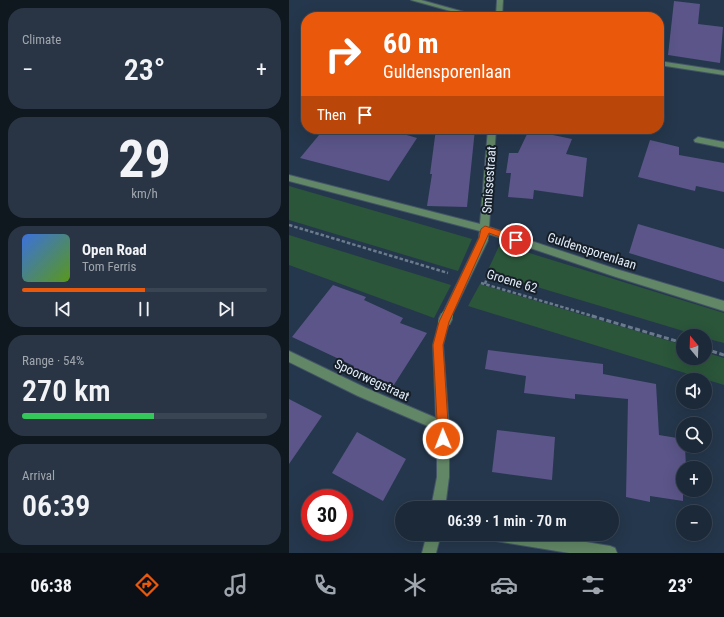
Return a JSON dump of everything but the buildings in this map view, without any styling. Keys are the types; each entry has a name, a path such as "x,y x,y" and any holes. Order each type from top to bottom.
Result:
{"street":[{"path":"414,0 460,12"},
{"path":"499,12 500,0"},
{"path":"664,64 724,72"},
{"name":"Smissestraat","path":"440,501 443,477 443,427 438,345 444,322 485,233 492,134"},
{"path":"698,140 724,145"},
{"name":"Guldensporenlaan","path":"289,178 485,233 724,306"},
{"name":"Spoorwegstraat","path":"289,356 362,392 443,427"},
{"path":"429,553 432,541"},
{"path":"538,541 610,553"}],"path":[{"path":"289,225 455,275"},
{"name":"Groene 62","path":"477,282 676,341"},
{"path":"712,351 724,355"}],"green space":[{"path":"289,186 472,239 458,271 289,220"},
{"path":"289,235 451,285 434,318 289,265"},
{"path":"500,244 724,313 724,343 712,340 712,329 677,329 487,272"},
{"path":"480,284 676,343 676,365 712,365 712,354 724,358 724,385 712,381 712,373 685,373 468,306"}],"route":[{"path":"443,439 438,345 444,322 484,238 485,229 516,240"}]}
